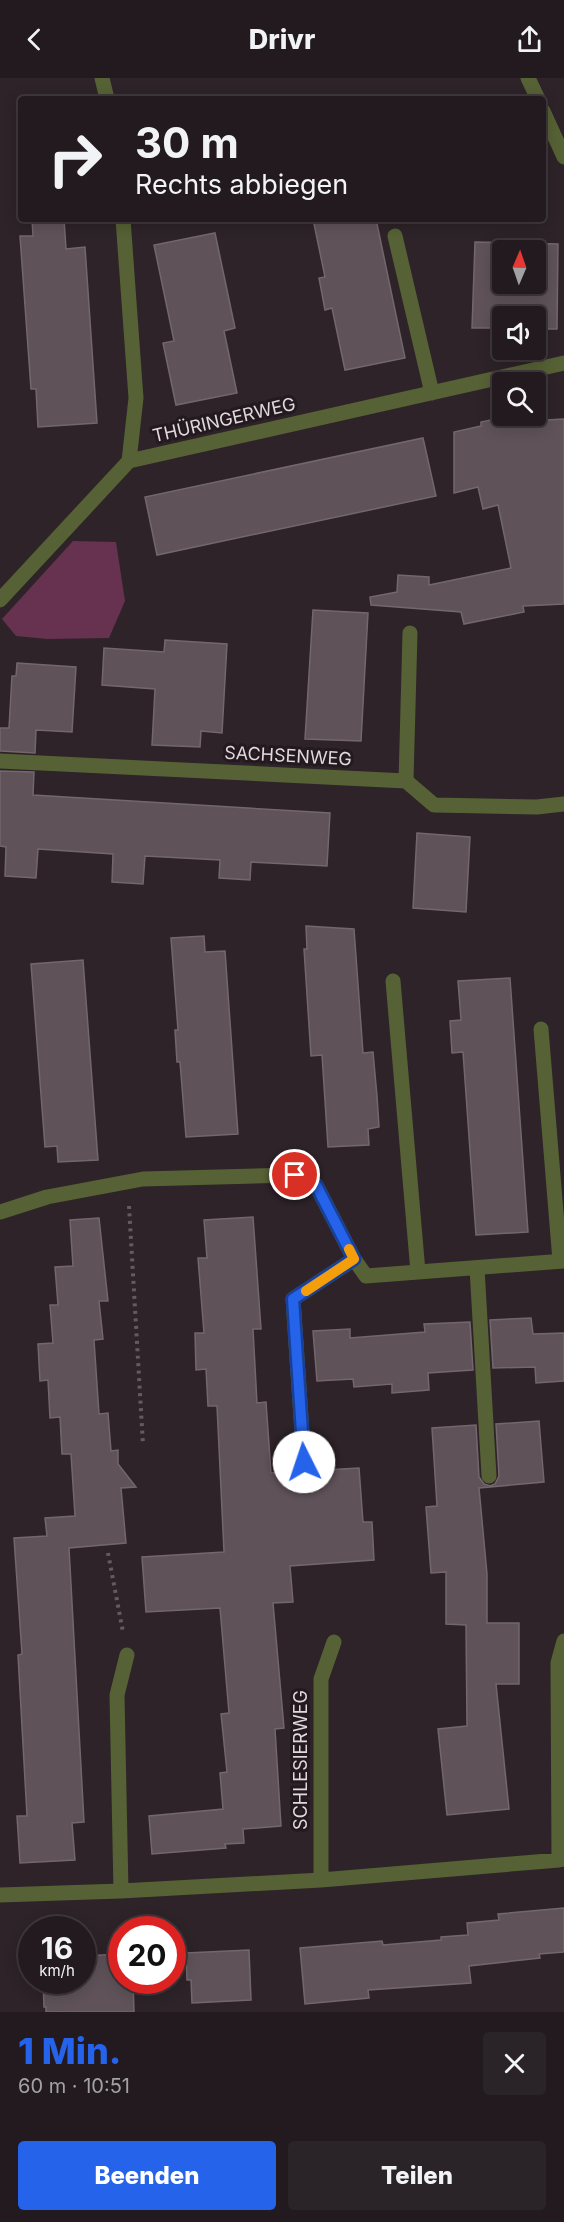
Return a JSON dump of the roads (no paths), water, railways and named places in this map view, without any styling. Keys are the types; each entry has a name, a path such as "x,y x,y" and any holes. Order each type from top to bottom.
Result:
{"street":[{"path":"102,78 106,96"},
{"path":"528,78 536,96"},
{"path":"546,118 564,157"},
{"name":"THÜRINGERWEG","path":"123,222 136,398 129,461 564,363"},
{"path":"394,236 432,393"},
{"path":"0,600 129,461"},
{"path":"410,633 406,781 434,805 537,807 564,804"},
{"name":"SACHSENWEG","path":"0,761 406,781"},
{"path":"393,981 418,1272"},
{"path":"0,1212 47,1197 142,1179 295,1175 316,1185 354,1259 366,1276 562,1261 541,1029"},
{"path":"304,1462 293,1299 354,1259"},
{"path":"477,1268 489,1476"},
{"path":"0,1895 321,1880 562,1859 558,1663 564,1641"},
{"name":"SCHLESIERWEG","path":"321,1880 321,1679 334,1642"},
{"path":"121,1891 117,1695 127,1655"}]}
